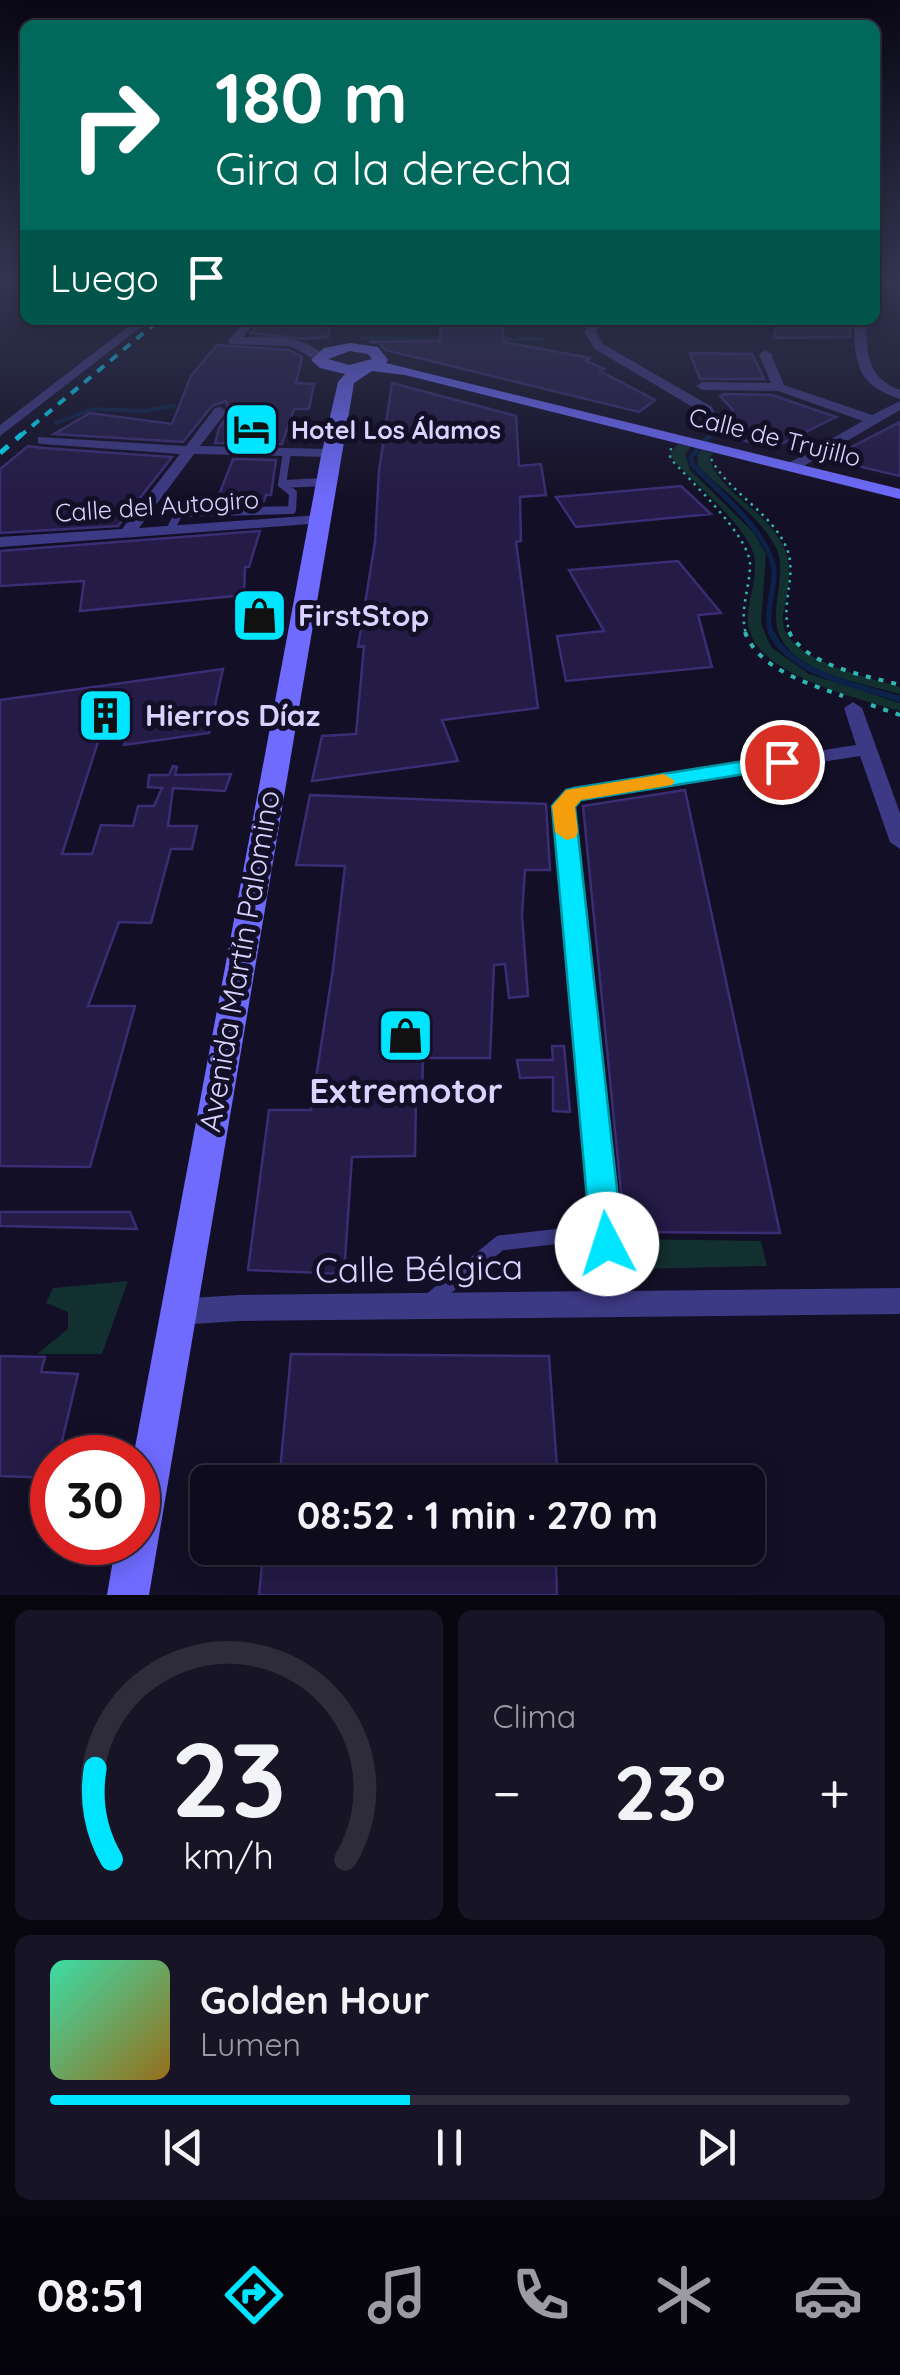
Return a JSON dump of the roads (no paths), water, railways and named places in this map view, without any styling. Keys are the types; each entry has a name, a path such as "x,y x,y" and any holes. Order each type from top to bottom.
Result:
{"main road":[{"path":"331,353 322,364 359,369 377,353"},
{"name":"Calle de Trujillo","path":"359,369 405,370 900,494"},
{"name":"Avenida Martín Palomino","path":"156,1435 300,518 325,482 359,369"},
{"name":"Avenida Martín Palomino","path":"128,1595 133,1565"}],"street":[{"path":"0,432 101,353"},
{"path":"612,353 707,410 713,425"},
{"path":"861,353 867,376 900,395"},
{"path":"765,354 780,387"},
{"path":"702,386 780,387 874,420"},
{"path":"792,468 900,404"},
{"path":"127,533 220,411"},
{"path":"44,440 189,450 331,453"},
{"name":"Calle del Autogiro","path":"0,542 300,518"},
{"path":"854,702 900,842"},
{"path":"613,1304 564,806 574,794 867,749"},
{"name":"Calle Bélgica","path":"178,1312 239,1308 900,1302"}],"lane":[{"path":"282,484 287,452"},
{"path":"282,484 325,482"},
{"path":"170,530 178,513 300,518 293,493 282,484"},
{"path":"202,528 217,512"},
{"path":"424,1306 500,1243 606,1231"}],"waterway":[{"path":"56,423 93,409 145,411 174,406"},
{"path":"710,435 714,427"},
{"path":"710,435 691,457 692,464 764,542 774,571 769,619 772,633"},
{"path":"772,633 794,659 810,668 900,699"}],"railway":[{"path":"19,437 119,353"},
{"path":"0,453 22,434"}],"place":[{"name":"Hotel Los Álamos","path":"252,430"},
{"name":"FirstStop","path":"259,616"},
{"name":"Hierros Díaz","path":"106,716"},
{"name":"Extremotor","path":"406,1035"}]}
